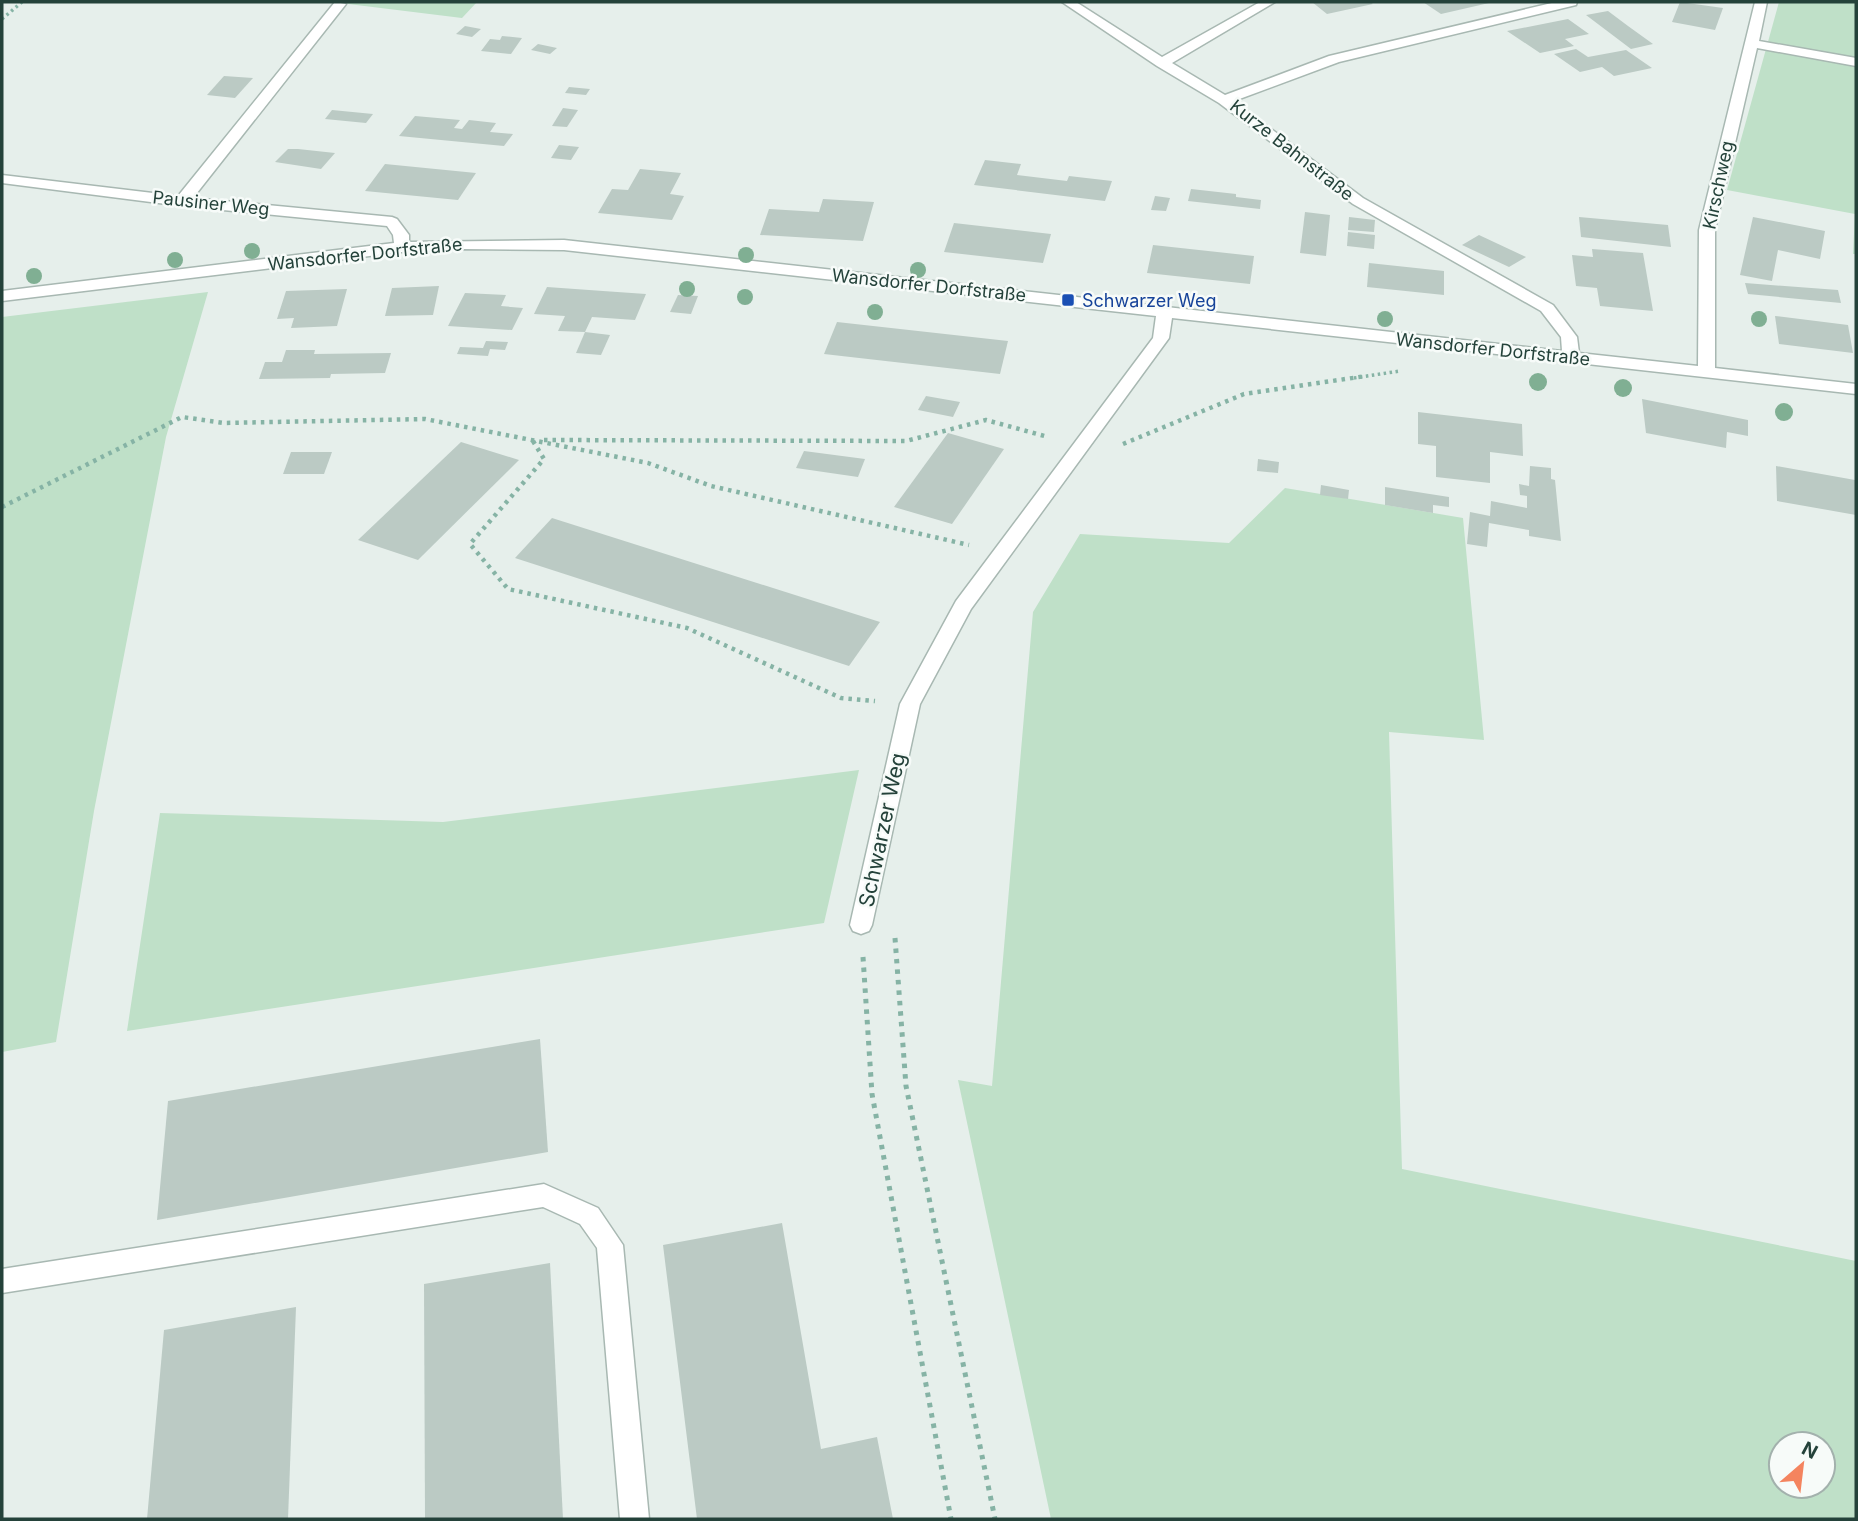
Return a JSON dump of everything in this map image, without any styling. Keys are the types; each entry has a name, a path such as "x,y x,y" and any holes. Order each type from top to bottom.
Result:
{"street":[{"path":"1068,2 1224,100"},
{"path":"1162,63 1269,2"},
{"name":"Kurze Bahnstraße","path":"1224,100 1334,59 1571,2"},
{"name":"Kirschweg","path":"1707,373 1707,230 1761,2"},
{"path":"183,201 340,4"},
{"path":"1750,43 1856,62"},
{"name":"Kurze Bahnstraße","path":"1224,100 1358,201 1547,308 1569,337 1571,357"},
{"name":"Pausiner Weg","path":"2,178 183,201 392,222 401,235 402,247"},
{"name":"Wansdorfer Dorfstraße","path":"2,296 402,247 450,244 564,245 1856,390"},
{"name":"Schwarzer Weg","path":"861,925 910,704 963,606 1161,338 1165,312"},
{"path":"2,1281 544,1195 589,1216 610,1245 635,1519"}],"path":[{"path":"2,19 22,2"},
{"path":"533,440 906,441 986,420 1104,452 1244,394 1408,370"},
{"path":"2,507 182,418 224,423 425,419 648,463 711,486 1002,552"},
{"path":"533,440 544,459 470,544 508,589 687,628 841,698 910,704"},
{"path":"861,925 873,1094 951,1519"},
{"path":"895,929 906,1086 995,1519"}],"green space":[{"path":"332,2 477,2 462,18"},
{"path":"1779,2 1856,2 1856,254 1853,254 1855,214 1727,190"},
{"path":"208,292 166,437 94,811 56,1042 2,1052 2,317"},
{"path":"1285,488 1463,518 1484,740 1389,732 1402,1169 1856,1261 1856,1519 1051,1519 958,1080 992,1086 1033,612 1080,534 1229,543"},
{"path":"859,770 824,923 127,1031 160,813 443,822"}],"building":[{"path":"1312,2 1370,2 1373,4 1327,14"},
{"path":"1423,2 1489,2 1489,3 1441,14"},
{"path":"1680,2 1723,8 1715,30 1672,22"},
{"path":"1608,11 1653,44 1631,49 1586,15"},
{"path":"1568,19 1589,34 1565,39 1574,46 1540,53 1507,31"},
{"path":"465,26 481,29 472,37 456,34"},
{"path":"502,36 522,38 511,54 481,51 490,39 500,40"},
{"path":"538,44 557,48 550,54 531,50"},
{"path":"1576,49 1588,57 1626,50 1652,68 1614,76 1602,67 1580,72 1554,54"},
{"path":"224,76 253,78 235,98 207,95"},
{"path":"569,87 590,89 586,95 565,93"},
{"path":"563,108 578,110 567,127 552,126"},
{"path":"332,110 373,114 366,123 325,119"},
{"path":"415,116 460,120 454,128 462,129 469,120 496,123 490,132 513,134 504,146 399,136"},
{"path":"559,145 579,147 571,160 551,158"},
{"path":"288,149 335,153 321,169 275,162"},
{"path":"985,160 1021,164 1017,175 1067,181 1069,176 1112,181 1105,201 974,185"},
{"path":"385,164 476,173 458,200 365,191"},
{"path":"640,169 681,173 670,194 684,196 672,220 598,213 612,189 628,190"},
{"path":"1191,189 1261,200 1260,209 1188,201"},
{"path":"1155,196 1170,198 1166,211 1151,210"},
{"path":"823,199 874,202 863,241 760,235 769,209 819,212"},
{"path":"1305,212 1330,215 1326,256 1300,253"},
{"path":"1349,217 1375,220 1374,232 1348,230"},
{"path":"1579,217 1668,225 1671,247 1581,237"},
{"path":"1753,217 1825,231 1820,259 1778,250 1772,281 1740,275"},
{"path":"954,223 1051,234 1043,263 944,252"},
{"path":"1348,232 1375,235 1374,249 1347,246"},
{"path":"1479,235 1526,257 1509,267 1462,245"},
{"path":"1153,245 1254,256 1250,284 1147,273"},
{"path":"1592,249 1643,253 1653,311 1600,306 1597,288 1576,286 1572,255 1593,257"},
{"path":"1369,263 1444,271 1444,295 1367,287"},
{"path":"1745,283 1838,290 1841,303 1748,294"},
{"path":"439,286 433,315 385,316 392,288"},
{"path":"547,287 646,294 635,320 592,317 585,332 558,331 565,316 534,314"},
{"path":"347,289 337,326 291,328 294,318 277,319 286,291"},
{"path":"465,293 506,295 501,306 523,308 512,330 448,326"},
{"path":"678,295 698,296 691,314 670,312"},
{"path":"1775,316 1848,325 1853,353 1779,344"},
{"path":"837,322 1008,341 1000,374 824,354"},
{"path":"585,332 610,335 601,355 576,353"},
{"path":"486,341 508,342 505,350 490,349 488,356 457,354 460,347 483,348"},
{"path":"286,350 315,350 314,354 391,353 385,373 331,374 330,378 259,379 265,362 282,362"},
{"path":"926,396 960,402 953,417 918,410"},
{"path":"1642,399 1748,420 1748,436 1727,432 1726,448 1646,433"},
{"path":"1418,412 1522,424 1523,456 1490,452 1490,483 1436,477 1436,446 1418,444"},
{"path":"948,433 1004,449 952,524 894,507"},
{"path":"461,442 519,460 418,560 358,540"},
{"path":"804,451 865,459 858,477 796,468"},
{"path":"291,452 332,452 324,474 283,474"},
{"path":"1258,459 1279,462 1278,473 1257,471"},
{"path":"1530,466 1551,468 1551,479 1555,480 1561,541 1529,536 1529,530 1489,523 1487,547 1467,544 1470,512 1490,516 1491,501 1527,508 1527,496 1520,495 1519,484 1529,486"},
{"path":"1776,466 1855,480 1856,515 1777,501"},
{"path":"1321,485 1349,490 1348,499 1320,495"},
{"path":"1385,487 1449,497 1449,507 1433,505 1433,513 1385,505"},
{"path":"552,518 880,622 849,666 515,558"},
{"path":"540,1039 548,1152 157,1220 168,1101"},
{"path":"782,1223 821,1449 877,1437 893,1519 697,1519 663,1245"},
{"path":"550,1263 563,1519 425,1519 424,1284"},
{"path":"296,1307 288,1519 147,1519 164,1330"}],"place":[{"name":"Schwarzer Weg","path":"1068,300"}]}
